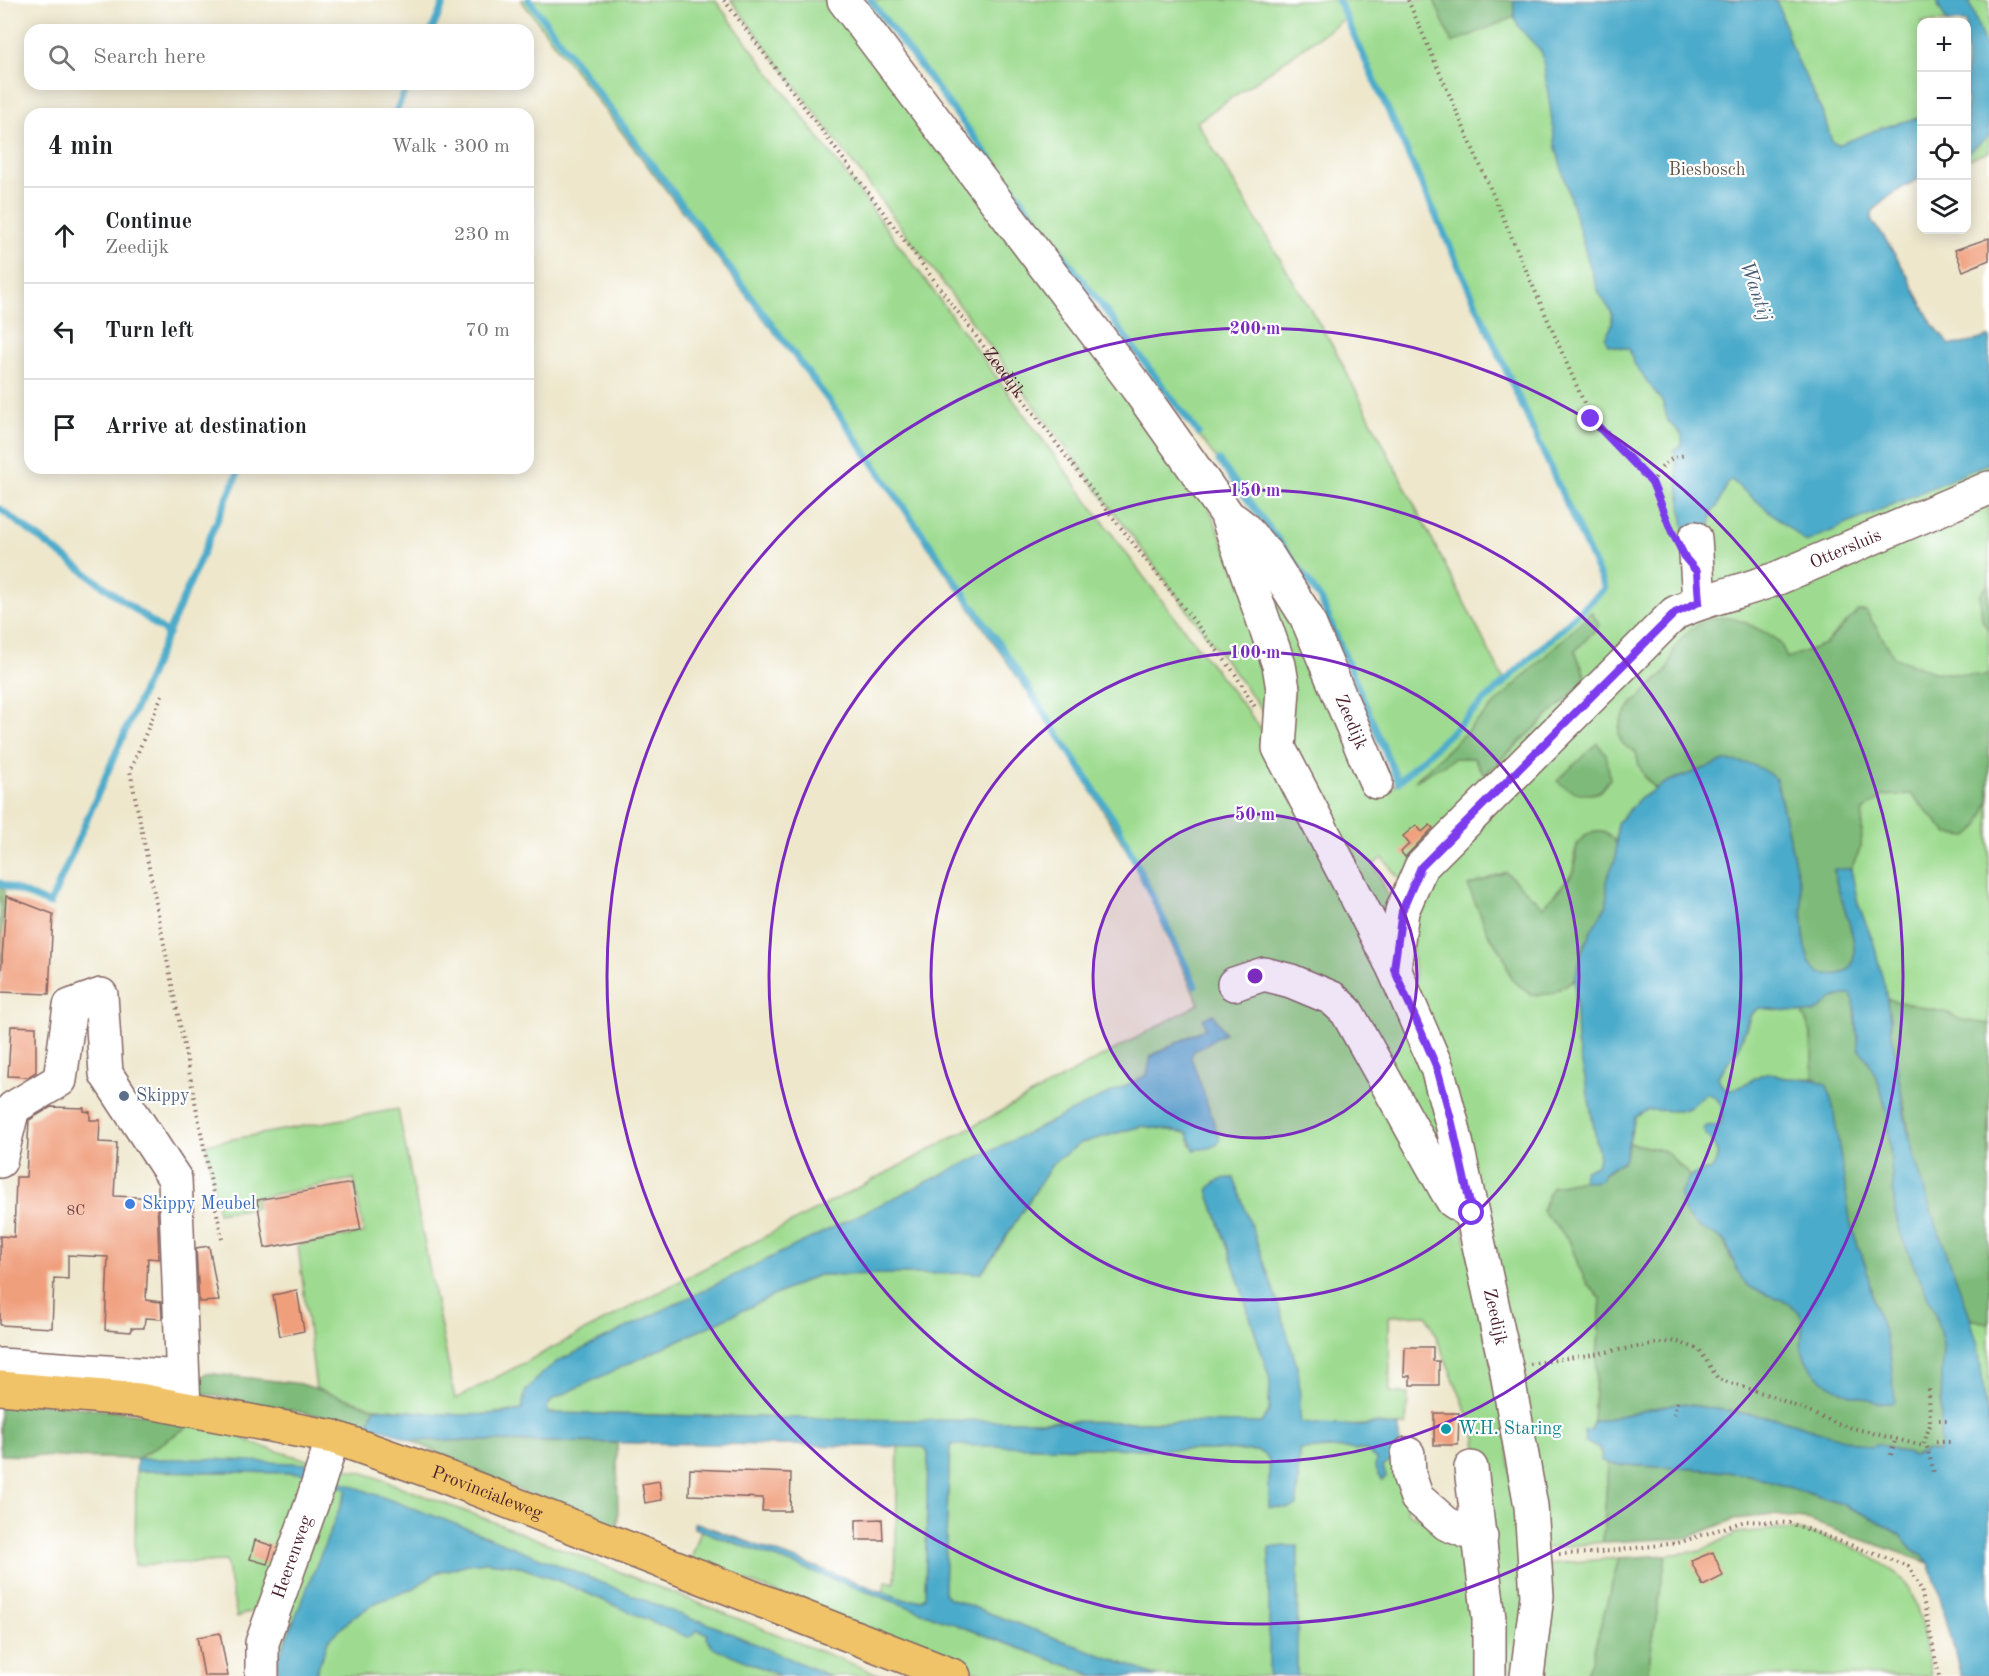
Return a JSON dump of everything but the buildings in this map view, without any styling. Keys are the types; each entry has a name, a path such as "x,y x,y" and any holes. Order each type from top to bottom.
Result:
{"main road":[{"name":"Provincialeweg","path":"6,1377 75,1382 139,1400 183,1393 333,1437 438,1474 954,1676"}],"street":[{"name":"Zeedijk","path":"844,0 1138,389 1226,513 1243,527 1268,556 1306,616 1376,782"},
{"name":"Ottersluis","path":"1699,602 1746,590 1778,578 1989,488"},
{"name":"Zeedijk","path":"1226,513 1279,665 1283,698 1278,748 1394,969 1437,1068 1452,1123 1506,1367 1531,1506 1537,1596 1527,1676"},
{"path":"1394,969 1402,911 1421,867 1675,613 1699,602 1684,535"},
{"path":"1234,984 1264,974 1291,981 1332,998 1347,1012 1399,1109 1453,1201 1472,1213"},
{"path":"0,1161 13,1108 60,1080 70,1006 100,995 106,1074 175,1179 183,1393"},
{"name":"Heerenweg","path":"262,1676 262,1643 333,1437"},
{"path":"1408,1454 1409,1475 1417,1498 1447,1524 1480,1537"},
{"path":"1471,1468 1489,1619 1489,1676"}],"path":[{"name":"Zeedijk","path":"724,0 1089,486 1234,672 1256,710"},
{"path":"1408,0 1591,419 1652,482 1684,535"},
{"path":"1652,482 1672,457 1686,456"},
{"path":"162,695 130,771 222,1239"},
{"path":"1506,1367 1675,1341 1699,1349 1718,1379 1772,1396 1837,1424 1923,1446 1930,1425 1929,1388"},
{"path":"1674,1415 1677,1402"},
{"path":"1939,1420 1948,1420"},
{"path":"1891,1455 1895,1441"},
{"path":"1936,1442 1954,1442"},
{"path":"1927,1447 1934,1473"},
{"path":"1592,1553 1678,1543 1745,1521 1790,1523 1908,1566 1921,1588 1939,1676"}],"green space":[{"path":"521,0 715,0 1143,576 1265,734 1433,1081 1507,1441 1525,1598 1519,1676 1500,1676 1488,1534 1475,1431 1427,1315 1389,1316 1390,1392 1408,1394 1406,1425 1327,1426 1301,1423 1298,1369 1234,1178 1219,1181 1208,1191 1270,1379 1269,1411 1261,1423 903,1420 548,1413 547,1407 553,1399 818,1275 981,1273 1053,1163 1081,1143 1142,1126 1188,1133 1191,1146 1191,1056 1194,1051 1224,1033 1206,1028 1151,1056 1148,1075 541,1374 525,1392 522,1410 458,1415 375,1408 316,1389 298,1245 364,1233 354,1179 255,1198 256,1208 218,1213 206,1144 398,1109 455,1399 911,1160 1199,1004 1134,863 1068,751 841,420"},
{"path":"731,0 833,0 1196,477 1270,653 1266,715"},
{"name":"Biesbosch","path":"870,0 1434,0 1453,43 1442,0 1989,0 1989,152 1971,159 1971,18 1917,18 1917,180 1895,192 1878,206 1872,212 1872,223 1906,273 1931,322 1950,345 1989,337 1989,1430 1673,652 1671,664 1666,672 1644,694 1632,702 1620,724 1636,752 1645,778 1656,789 1639,799 1617,823 1616,842 1606,833 1595,831 1585,835 1578,843 1574,855 1575,867 1571,875 1543,907 1488,933 1503,954 1511,978 1531,995 1551,994 1575,979 1577,1043 1599,1157 1597,1165 1585,1170 1582,1180 1552,1187 1542,1210 1569,1240 1588,1285 1601,1298 1593,1422 1591,1430 1584,1431 1599,1448 1601,1461 1608,1464 1603,1542 1543,1549 1415,985 1410,920 1427,879 1704,594 1401,881 1383,858 1374,864 1394,910 1383,927 1291,756 1262,559 1380,800 1398,782 1321,600","holes":["1346,18 1605,588 1505,682 1334,348 1197,122","1591,613 1599,625 1575,651 1587,680 1485,775 1474,758 1455,758 1417,779"]},
{"path":"1434,0 1514,0 1514,17 1452,43"},
{"path":"1989,583 1989,631 1982,620 1980,595"},
{"path":"1858,611 1866,611 1895,658 1934,672 1985,676 1989,673 1989,799 1979,826 1968,836 1948,834 1911,794 1884,796 1863,811 1861,847 1851,869 1834,870 1850,924 1854,954 1851,965 1843,973 1819,973 1810,963 1805,946 1800,885 1776,779 1725,761 1667,782 1656,789 1642,772 1636,752 1624,745 1619,736 1620,726 1631,706 1667,671 1678,642 1701,622 1726,618 1743,622 1774,637 1781,644 1787,658 1825,644"},
{"path":"1591,612 1600,625 1575,651 1587,680 1484,775 1474,758 1455,758 1415,781"},
{"path":"1597,743 1606,754 1610,779 1600,791 1583,794 1557,781"},
{"path":"1595,831 1606,833 1616,842 1616,857 1607,879 1607,905 1582,951 1575,979 1551,994 1531,995 1511,978 1503,954 1488,933 1468,886 1506,872 1543,907 1572,874 1580,841"},
{"path":"0,885 4,886 1,963 0,963"},
{"path":"1843,995 1851,995 1854,1001 1859,1048 1868,1060 1880,1086 1887,1113 1895,1212 1901,1235 1934,1311 1943,1343 1938,1453 1928,1450 1913,1456 1881,1444 1869,1447 1779,1419 1677,1403 1593,1422 1601,1298 1588,1285 1569,1240 1542,1211 1552,1187 1582,1180 1593,1182 1624,1160 1629,1143 1665,1151 1690,1176 1680,1195 1698,1228 1718,1235 1750,1287 1789,1303 1800,1311 1802,1348 1873,1300 1866,1267 1851,1226 1817,1079 1813,1078 1811,1033 1802,1012 1814,1013 1826,1001"},
{"path":"1887,999 1948,1013 1961,1020 1989,1024 1989,1323 1970,1319 1929,1205 1913,1152 1897,1069"},
{"path":"1759,1008 1802,1012 1811,1033 1813,1078 1784,1078 1769,1073 1733,1090 1726,1090 1721,1085 1718,1076 1738,1050 1751,1015"},
{"path":"1707,1093 1716,1098 1723,1110 1719,1125 1707,1126 1706,1134 1713,1143 1717,1155 1712,1169 1690,1176 1665,1151 1629,1143 1635,1117 1648,1109 1679,1111 1689,1108"},
{"path":"206,1373 301,1384 375,1408 368,1425 189,1391"},
{"path":"0,1399 198,1420 137,1459 0,1455"},
{"path":"198,1420 263,1447 312,1461 309,1464 137,1459"},
{"path":"410,1440 617,1443 618,1530 534,1497"},
{"path":"950,1445 1255,1451 1269,1459 1270,1477 1284,1507 1297,1505 1299,1450 1330,1448 1365,1450 1376,1459 1385,1472 1383,1467 1399,1455 1408,1513 1430,1523 1474,1550 1483,1676 1297,1676 1298,1546 1269,1548 1269,1676 1157,1676 949,1598 944,1593 944,1586"},
{"path":"898,1446 924,1447 928,1452 925,1597 921,1600 906,1600 883,1592 886,1581 895,1583"},
{"path":"328,1464 367,1474 496,1523 883,1676 830,1676 712,1627 347,1490 277,1665 266,1642"},
{"path":"1608,1464 1711,1470 1749,1475 1839,1503 1875,1519 1901,1535 1912,1549 1929,1563 1804,1519 1774,1515 1735,1519 1687,1538 1603,1542"},
{"path":"136,1471 308,1473 263,1607 237,1617 226,1561 135,1565"},
{"path":"701,1530 1095,1676 988,1676 691,1559"},
{"path":"1767,1530 1804,1532 1837,1541 1871,1557 1898,1576 1913,1596 1931,1676 1647,1676 1666,1555 1701,1551 1737,1533"},
{"path":"1666,1555 1647,1676 1585,1676 1619,1558"},
{"path":"1619,1558 1585,1676 1533,1676 1549,1564"},
{"path":"486,1562 515,1565 559,1581 687,1636 696,1630 708,1634 707,1638 745,1661 781,1676 315,1676 328,1641 353,1617 375,1603 414,1588 436,1573 468,1564"}],"water":[{"name":"Wantij","path":"1514,0 1777,0 1791,46 1824,116 1832,142 1838,145 1881,128 1917,118 1917,180 1883,201 1872,212 1872,222 1906,273 1931,322 1950,345 1989,337 1989,463 1806,542 1731,480 1712,512 1709,533 1684,529 1674,450 1682,445 1682,435 1668,421 1663,403 1633,362 1629,349 1608,345 1605,338 1612,325 1612,313 1599,293 1589,264 1556,148 1542,53 1519,27 1514,17"},
{"path":"1937,0 1969,0 1989,57 1989,136 1971,150 1971,18 1945,18"},
{"path":"1725,761 1752,765 1776,779 1800,885 1805,946 1810,963 1819,973 1840,974 1851,965 1854,954 1850,924 1834,869 1851,869 1858,903 1874,944 1885,988 1905,1118 1913,1152 1978,1345 1989,1429 1989,1676 1961,1676 1929,1563 1912,1549 1901,1535 1875,1519 1839,1503 1749,1475 1711,1470 1608,1464 1601,1461 1602,1454 1598,1447 1585,1443 1584,1431 1591,1430 1593,1422 1677,1403 1779,1419 1869,1447 1880,1444 1913,1456 1928,1450 1938,1452 1940,1444 1943,1343 1934,1311 1901,1235 1895,1212 1887,1113 1880,1086 1868,1060 1859,1049 1854,1001 1851,995 1832,999 1812,1013 1759,1008 1750,1015 1738,1050 1718,1076 1722,1085 1733,1090 1761,1074 1769,1073 1787,1078 1815,1080 1827,1085 1833,1107 1851,1226 1866,1267 1873,1300 1885,1334 1891,1361 1895,1402 1879,1403 1854,1395 1818,1376 1811,1368 1802,1349 1803,1323 1800,1314 1787,1303 1746,1284 1724,1241 1717,1235 1696,1226 1685,1213 1680,1195 1690,1176 1712,1169 1716,1162 1717,1152 1703,1129 1721,1123 1722,1108 1716,1098 1707,1093 1689,1108 1679,1111 1648,1110 1635,1117 1624,1160 1604,1173 1601,1180 1593,1182 1582,1180 1585,1170 1597,1165 1599,1157 1577,1043 1575,979 1582,951 1607,905 1607,879 1616,857 1617,823 1639,799 1667,782"},
{"path":"1213,1014 1225,1033 1194,1051 1191,1057 1220,1140 1218,1144 1194,1150 1188,1133 1142,1126 1081,1143 1053,1163 981,1273 818,1275 553,1399 547,1407 548,1413 903,1420 1261,1423 1269,1411 1270,1379 1208,1191 1219,1181 1234,1178 1283,1319 1297,1367 1301,1423 1361,1426 1375,1424 1399,1427 1399,1455 1383,1467 1386,1477 1382,1480 1375,1466 1376,1459 1365,1450 1329,1448 1299,1450 1297,1506 1269,1507 1269,1459 1256,1451 950,1445 944,1593 949,1598 1157,1676 1095,1676 694,1528 694,1523 697,1523 906,1600 921,1600 925,1597 928,1452 924,1447 410,1440 368,1425 375,1408 467,1415 522,1410 525,1392 541,1374 558,1361 1147,1075 1151,1056 1206,1028 1203,1019"},
{"path":"137,1459 209,1459 309,1464 308,1473 136,1471"},
{"path":"339,1481 461,1526 699,1622 700,1620 830,1676 781,1676 712,1647 707,1638 708,1634 697,1630 692,1636 687,1637 559,1581 515,1565 486,1562 468,1564 436,1573 414,1588 375,1603 353,1617 328,1641 315,1676 278,1676 279,1657 347,1490 337,1485"},
{"path":"1298,1546 1297,1676 1269,1676 1269,1548"}],"waterway":[{"path":"435,24 445,0"},
{"path":"529,0 841,417 1004,651 1119,828 1195,985"},
{"path":"870,0 1198,433"},
{"path":"1219,461 1321,600 1398,782 1605,588 1338,0"},
{"path":"398,108 405,90"},
{"path":"0,883 50,904 237,474"},
{"path":"0,509 168,634"}],"place":[{"name":"Skippy","path":"124,1096"},
{"name":"Skippy Meubel","path":"130,1204"},
{"name":"W.H. Staring","path":"1446,1429"}],"route":[{"path":"1472,1213 1437,1068 1394,969 1402,911 1421,867 1675,613 1699,602 1697,572 1686,559 1672,532 1652,482 1591,419"}]}
